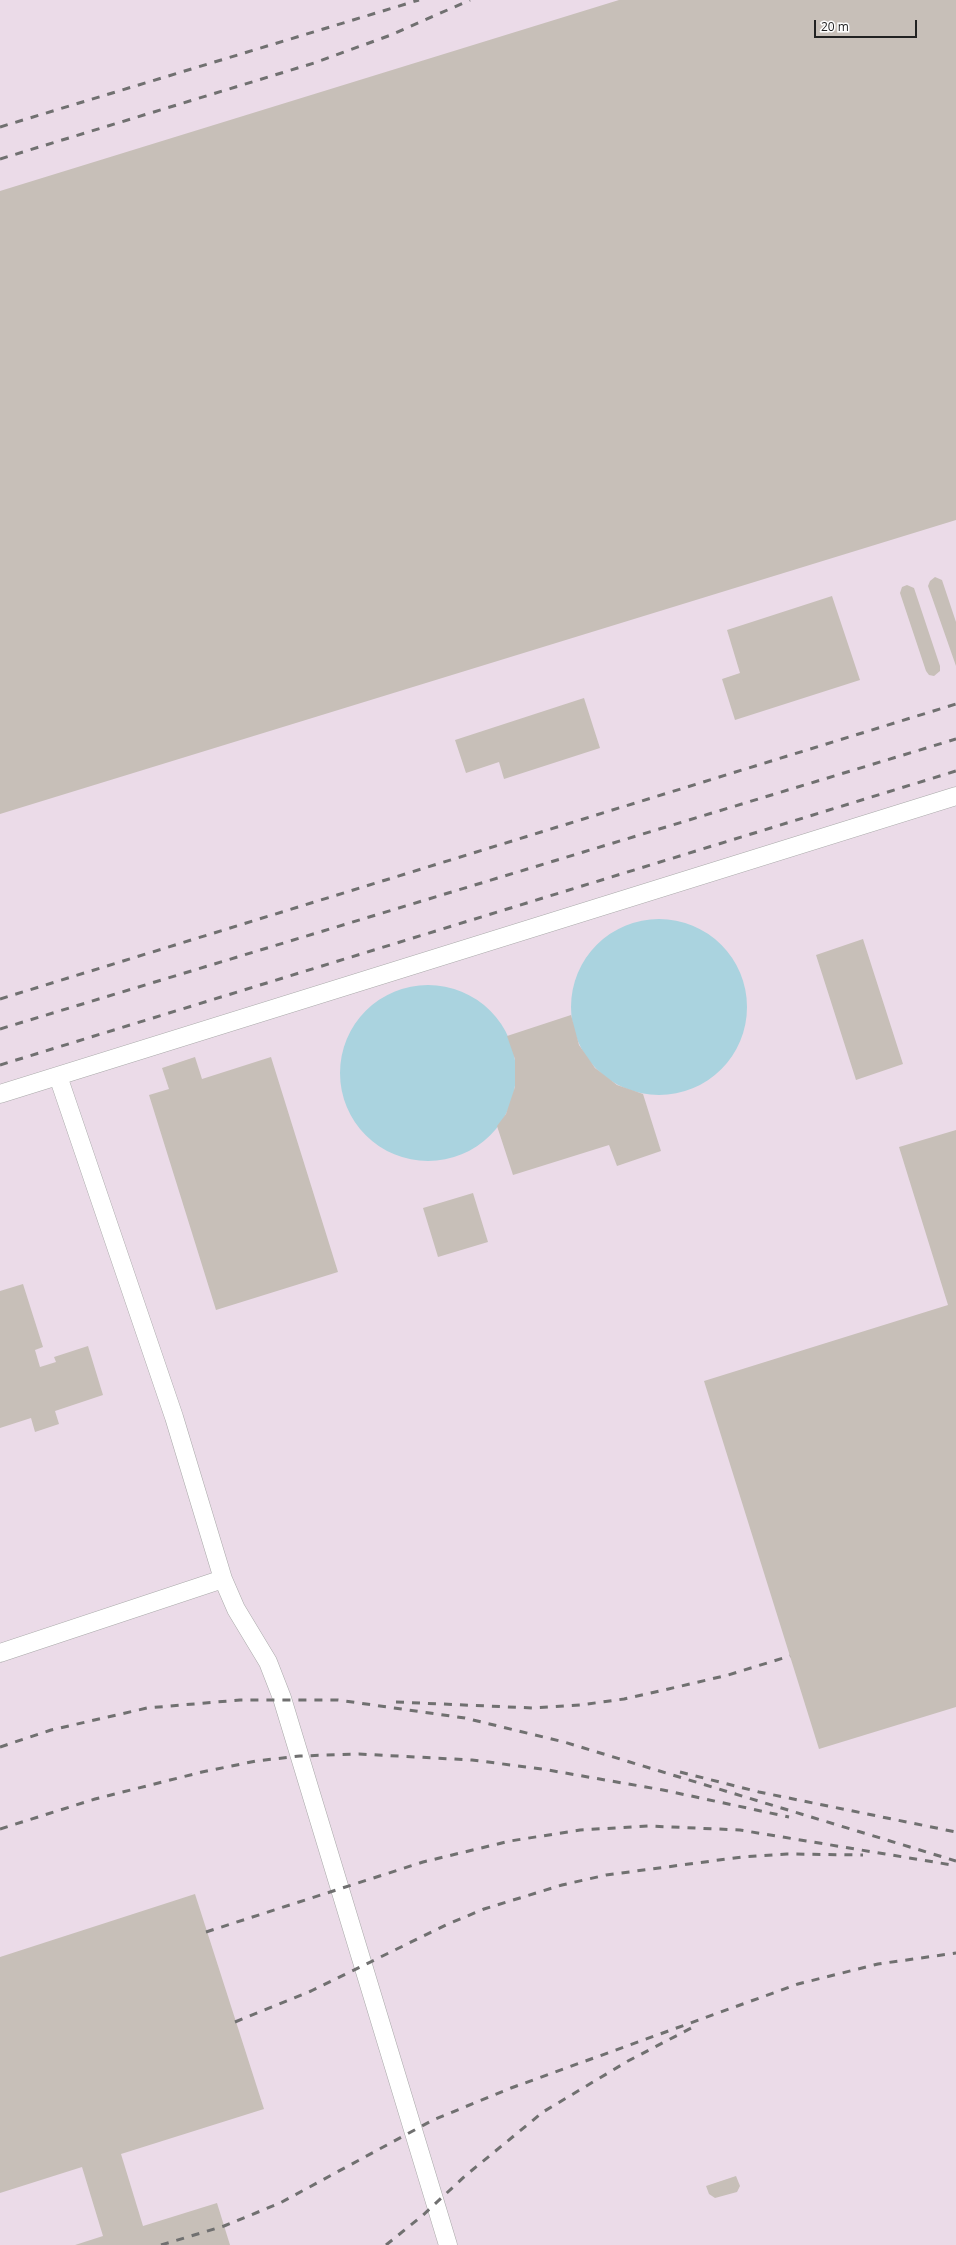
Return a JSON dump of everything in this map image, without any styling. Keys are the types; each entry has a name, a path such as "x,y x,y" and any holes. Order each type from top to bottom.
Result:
{"lane":[{"path":"0,1094 956,796"},
{"path":"58,1076 174,1416 223,1579 236,1609 268,1662 282,1698 448,2245"},
{"path":"0,1653 223,1579"}],"shaded area":[{"path":"0,0 956,0 956,2245 0,2245"}],"water":[{"path":"659,919 676,921 693,926 715,939 727,951 740,973 745,990 747,1007 745,1024 740,1041 727,1063 715,1075 693,1088 676,1093 659,1095 642,1093 625,1088 603,1075 591,1063 578,1041 573,1024 571,1007 573,990 578,973 591,951 603,939 625,926 642,921"},
{"path":"428,985 445,987 462,992 484,1005 496,1017 509,1039 514,1056 516,1073 514,1090 509,1107 496,1129 484,1141 462,1154 445,1159 428,1161 411,1159 394,1154 372,1141 360,1129 347,1107 342,1090 340,1073 342,1056 347,1039 360,1017 372,1005 394,992 411,987"}],"building":[{"path":"619,0 956,0 956,520 0,814 0,191"},
{"path":"935,577 942,580 956,622 956,666 928,586 930,581"},
{"path":"907,585 914,588 940,666 940,671 934,676 929,675 926,671 900,593 902,587"},
{"path":"832,596 860,680 735,720 722,679 740,673 727,630"},
{"path":"584,698 600,748 504,779 499,762 466,773 455,740"},
{"path":"863,939 903,1064 856,1080 816,955"},
{"path":"571,1015 579,1045 595,1068 617,1085 643,1094 661,1151 617,1166 609,1145 513,1175 497,1126 506,1114 515,1087 515,1059 507,1036"},
{"path":"195,1057 202,1079 271,1057 338,1272 216,1310 149,1095 169,1089 162,1068"},
{"path":"956,1130 956,1707 819,1749 704,1381 948,1305 899,1147"},
{"path":"473,1193 488,1242 438,1257 423,1208"},
{"path":"23,1284 43,1347 35,1350 40,1367 56,1362 54,1357 88,1346 103,1395 55,1411 59,1424 35,1432 31,1418 0,1428 0,1291"},
{"path":"195,1894 264,2109 121,2154 143,2226 217,2203 230,2245 75,2245 103,2236 82,2167 0,2193 0,1957"},
{"path":"736,2176 740,2186 737,2192 715,2198 709,2194 706,2186"}],"railway":[{"path":"0,127 419,0"},
{"path":"0,159 314,63 391,35 470,0"},
{"path":"0,999 956,704"},
{"path":"0,1029 956,739"},
{"path":"0,1065 956,771"},
{"path":"396,1702 533,1708 580,1705 624,1699 677,1687 728,1675 790,1656"},
{"path":"0,1747 51,1730 147,1708 240,1700 338,1700 465,1718 564,1742 956,1861"},
{"path":"0,1829 95,1799 202,1772 256,1761 300,1756 359,1754 472,1760 542,1769 663,1790 789,1817"},
{"path":"680,1772 759,1792 956,1832"},
{"path":"206,1932 423,1862 510,1841 580,1830 649,1826 740,1830 952,1865"},
{"path":"235,2022 311,1991 448,1924 484,1909 562,1885 606,1875 742,1857 787,1854 863,1855"},
{"path":"161,2245 224,2226 280,2203 433,2120 511,2088 798,1984 878,1964 956,1953"},
{"path":"386,2245 422,2216 465,2176 543,2112 628,2061 697,2025"}]}
